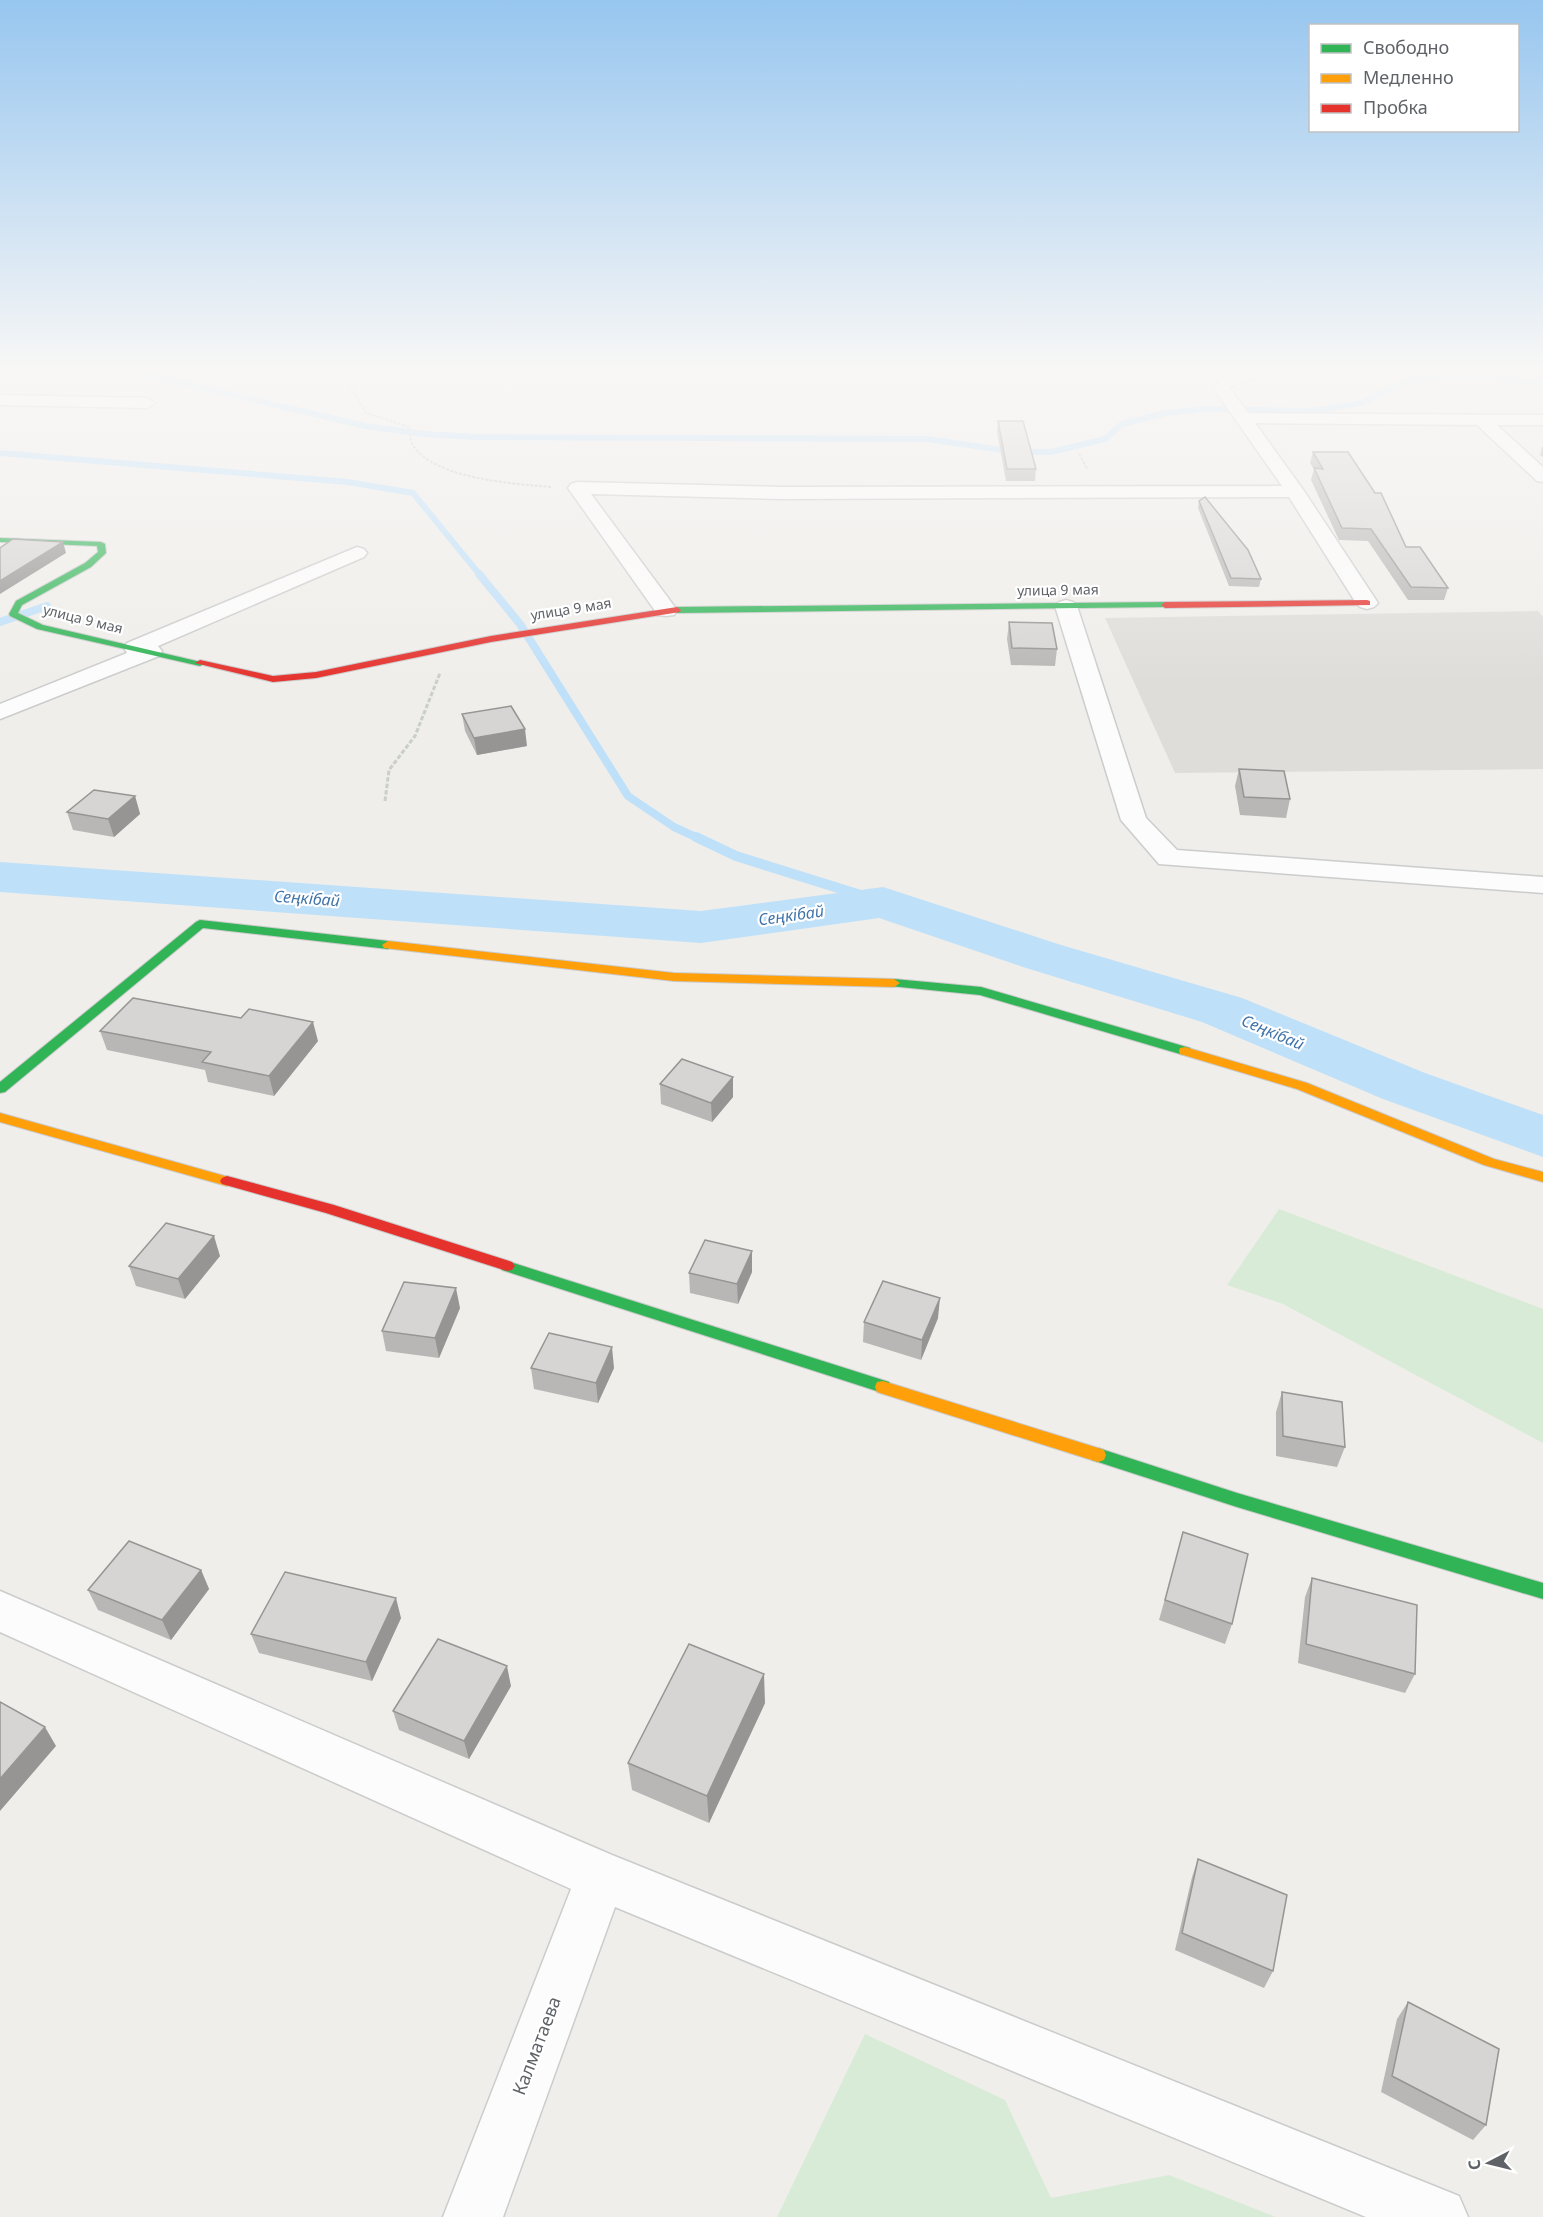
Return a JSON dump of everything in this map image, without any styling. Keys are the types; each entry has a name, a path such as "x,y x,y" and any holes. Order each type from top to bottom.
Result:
{"street":[{"path":"1284,475 1366,603"},
{"path":"577,488 781,493 1295,491"},
{"path":"577,488 666,610"},
{"name":"улица 9 мая","path":"0,540 101,544 102,553 88,565 19,603 13,614 40,627 273,679 316,675 491,639 666,610 1366,603"},
{"path":"0,712 357,553"},
{"path":"1066,606 1134,820 1169,858 1543,885"},
{"path":"0,1089 200,924 674,977 881,982 981,991 1302,1086 1489,1162 1543,1177"},
{"path":"0,1117 329,1209 1237,1500 1543,1591"},
{"path":"0,1611 601,1876 1438,2217"},
{"name":"Калматаева","path":"473,2217 601,1876"}],"path":[{"path":"476,475 532,485 577,488"},
{"path":"385,801 389,770 415,736 450,647"}],"shaded area":[{"path":"1538,611 1543,617 1543,769 1175,773 1105,618"}],"green space":[{"path":"1279,1209 1543,1309 1543,1443 1283,1304 1227,1285"},
{"path":"865,2034 1005,2100 1051,2198 1169,2175 1276,2217 777,2217"}],"building":[{"path":"1317,475 1363,475 1375,493 1381,493 1406,547 1420,547 1448,588 1411,587 1371,529 1342,528"},
{"path":"1205,497 1248,550 1261,579 1231,578 1199,501"},
{"path":"13,539 63,542 0,581 0,548"},
{"path":"1009,622 1052,623 1057,649 1012,648"},
{"path":"511,706 525,729 474,738 462,714"},
{"path":"1239,769 1284,771 1290,799 1244,797"},
{"path":"94,790 135,796 108,819 67,812"},
{"path":"133,998 241,1018 249,1009 313,1022 269,1076 202,1062 211,1052 100,1031"},
{"path":"682,1059 733,1077 711,1103 660,1084"},
{"path":"166,1223 214,1236 178,1279 129,1266"},
{"path":"705,1240 752,1251 737,1284 689,1273"},
{"path":"883,1281 940,1298 922,1340 864,1322"},
{"path":"404,1282 456,1288 435,1338 382,1331"},
{"path":"549,1333 612,1347 596,1383 531,1368"},
{"path":"1282,1392 1342,1402 1345,1447 1283,1436"},
{"path":"1183,1532 1248,1554 1232,1624 1165,1600"},
{"path":"129,1541 201,1570 162,1620 88,1590"},
{"path":"285,1572 396,1598 366,1662 251,1634"},
{"path":"1312,1578 1417,1605 1415,1674 1306,1644"},
{"path":"438,1639 507,1666 464,1741 393,1711"},
{"path":"689,1644 764,1674 707,1796 628,1763"},
{"path":"0,1702 45,1727 0,1779"},
{"path":"1198,1859 1287,1895 1273,1971 1182,1933"},
{"path":"1408,2002 1499,2049 1486,2125 1392,2076"}],"waterway":[{"path":"270,475 348,482 413,493 480,575"},
{"path":"479,574 520,624 628,796 674,827 700,839"},
{"path":"0,622 47,606"},
{"path":"696,837 736,856 883,902"},
{"name":"Сеңкібай","path":"0,877 701,927 883,902 1042,956 1222,1010 1404,1086 1543,1137"}],"traffic: fast":[{"path":"0,540 101,544 102,553 88,565 19,603 13,614 40,627 200,663"},
{"path":"677,610 1165,605"},
{"path":"0,1089 200,924 388,945"},
{"path":"894,983 981,991 1185,1051"},
{"path":"507,1266 883,1387"},
{"path":"1098,1455 1237,1500 1543,1591"}],"traffic: slow":[{"path":"388,945 674,977 894,983"},
{"path":"1185,1051 1302,1086 1489,1162 1543,1177"},
{"path":"0,1117 227,1181"},
{"path":"883,1387 1098,1455"}],"traffic: jam":[{"path":"1165,605 1367,603"},
{"path":"200,663 273,679 316,675 491,639 677,610"},
{"path":"227,1181 329,1209 507,1266"}]}
